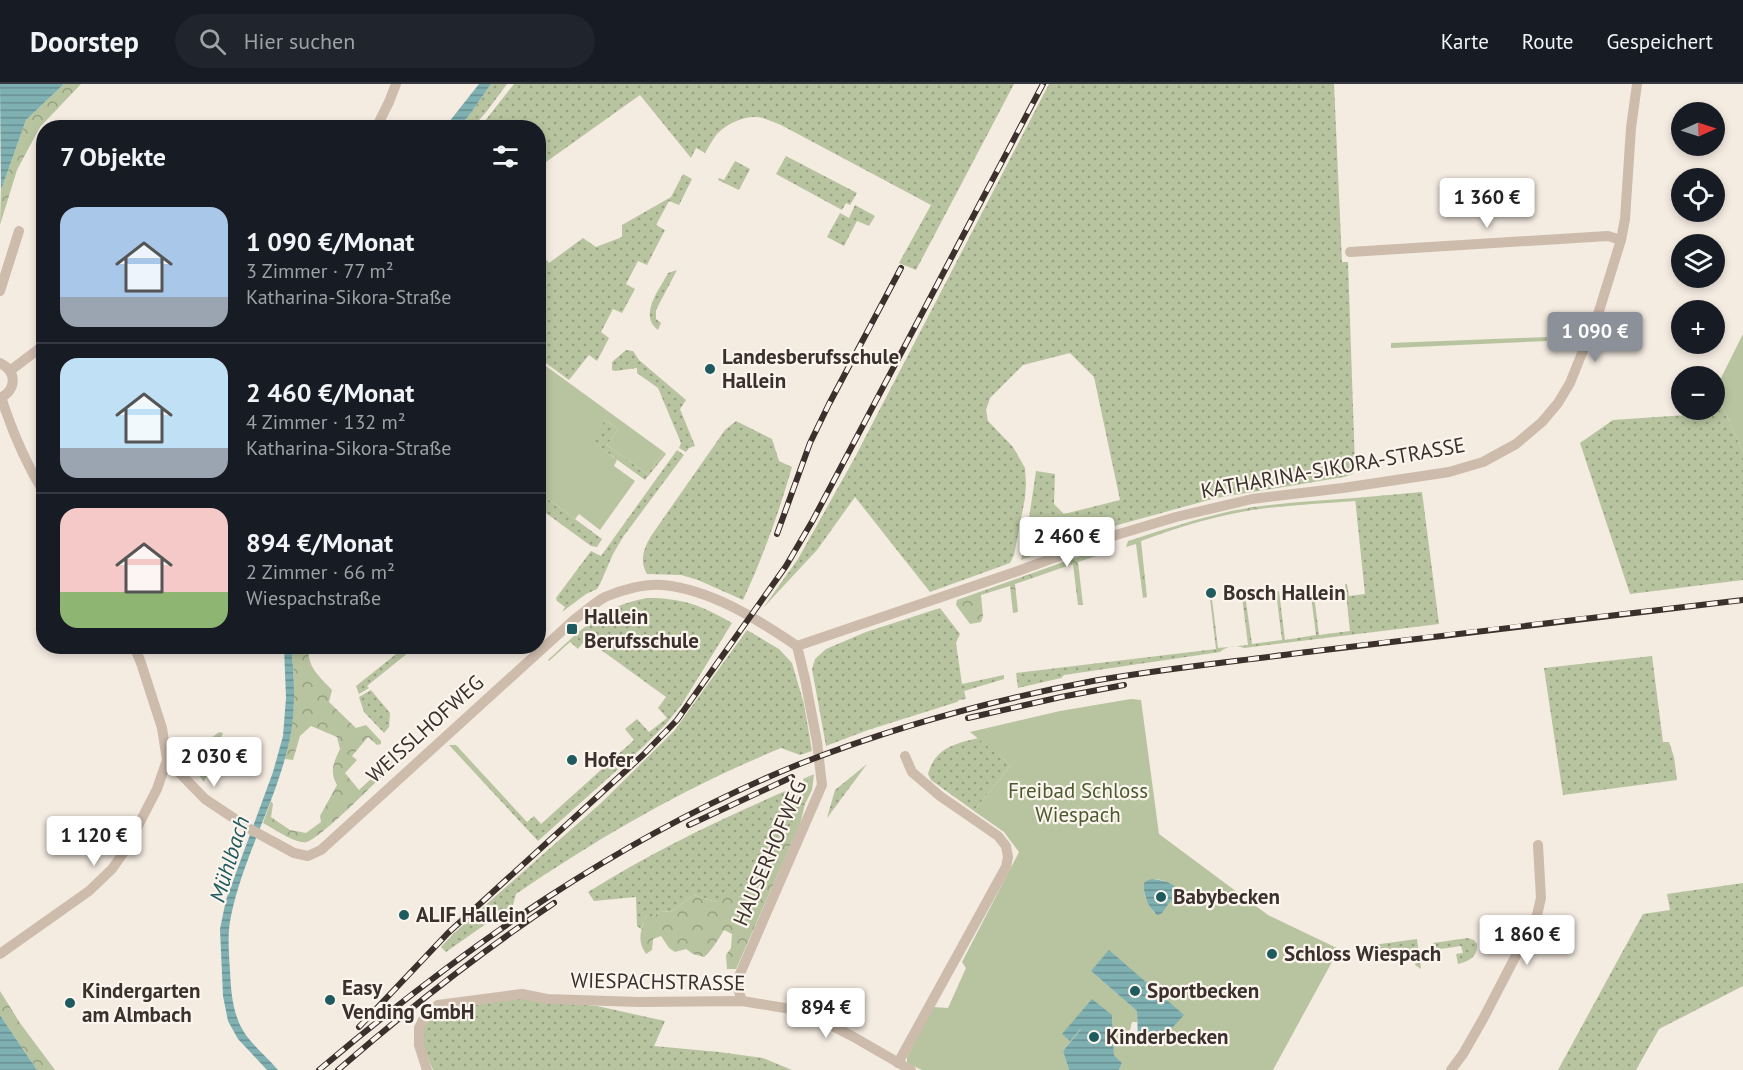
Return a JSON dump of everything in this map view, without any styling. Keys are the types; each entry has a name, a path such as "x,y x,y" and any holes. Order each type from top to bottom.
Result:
{"street":[{"path":"380,120 396,84"},
{"name":"KATHARINA-SIKORA-STRASSE","path":"797,646 1116,535 1176,517 1251,499 1438,474 1483,462 1516,444 1542,422 1558,403 1570,383 1599,311 1621,240 1628,195 1631,128 1637,84"},
{"path":"0,291 19,231"},
{"path":"1350,252 1608,236 1621,240"},
{"path":"10,370 36,351"},
{"path":"0,363 10,370 13,381 6,395 0,397 16,442 36,480"},
{"name":"WEISSLHOFWEG","path":"546,645 575,619 602,599 633,588 661,584 695,591 742,612 797,646"},
{"name":"HAUSERHOFWEG","path":"742,1001 738,988 739,975 822,785 817,742 797,646"},
{"path":"0,954 82,896 112,868 138,828 157,789 167,760 162,728 137,654"},
{"name":"WEISSLHOFWEG","path":"167,760 205,799 250,829 294,853 308,856 321,850 537,654"},
{"path":"898,1063 1006,867 1008,857 1006,846 998,836 940,796 912,772 905,756"},
{"path":"1451,1070 1483,1019 1537,915 1541,898 1538,845"},
{"name":"WIESPACHSTRASSE","path":"427,1070 419,1045 419,1028 426,1014 438,1005 522,994 547,999 639,1002 742,1001 791,1009 821,1020 911,1070"}],"green space":[{"path":"64,84 81,84 47,120 36,120 36,134 17,170 0,225 1,190 26,120"},
{"path":"491,84 507,84 479,120 465,120"},
{"path":"514,84 1014,84 916,270 899,263 931,205 781,125 763,118 751,117 728,125 718,133 705,153 696,148 691,158 640,95 546,162 546,120 486,120"},
{"path":"1049,84 1334,84 1342,262 1348,262 1355,466 1353,474 1216,498 1114,526 1021,560 1036,471 1055,474 1054,504 1064,514 1120,500 1094,377 1070,353 1023,365 990,398 986,410 988,421 1013,447 1025,468 1025,498 1014,555 1010,563 930,592 855,497 817,550 763,608 798,559 854,459"},
{"path":"786,156 857,193 850,205 846,203 842,210 776,174"},
{"path":"735,161 750,169 739,190 718,180 719,178 724,180"},
{"path":"683,174 692,179 679,205 669,201 656,225 665,230 647,265 638,261 626,284 635,289 622,313 613,309 601,332 609,338 597,361 589,355 569,380 546,363 546,259 549,263 583,238 596,247 622,237 622,225 671,197"},
{"path":"855,205 875,216 869,226 857,221 844,246 827,237 840,213 849,218"},
{"path":"677,270 656,310 656,319 661,323 658,330 652,324 650,310 668,273"},
{"path":"1743,334 1743,452 1725,412 1725,370"},
{"path":"1547,337 1547,341 1391,348 1391,343"},
{"path":"626,350 633,351 639,360 686,400 680,409 695,446 686,452 679,448 681,443 658,388 637,373 637,368 612,370 612,362"},
{"path":"546,366 664,452 647,474 607,445 618,429 605,420 591,440 617,460 614,466 635,481 600,530 579,514 575,519 548,499 546,502"},
{"path":"1725,412 1743,452 1743,580 1630,594 1580,443 1613,420 1671,416 1671,420 1725,420"},
{"path":"605,420 618,429 607,445 647,474 664,452 666,454 645,480 590,440"},
{"path":"736,421 772,439 779,461 792,467 770,534 743,600 681,575 647,574 643,564 645,550 651,536 725,430"},
{"path":"677,450 684,455 623,537 597,589 586,594 562,612 565,607 556,598 591,551 601,556"},
{"path":"1422,492 1439,624 1244,648 1234,646 1248,645 1242,596 1245,595 1252,644 1282,640 1276,592 1279,591 1285,640 1316,635 1310,588 1313,587 1319,635 1350,631 1345,584 1347,584 1349,596 1365,594 1355,498"},
{"path":"1355,498 1356,501 1267,508 1235,513 1187,525 1141,541 1147,597 1143,598 1136,544 1126,547 1128,541 1192,521 1246,508"},
{"path":"548,499 602,539 597,547 591,546 546,513"},
{"path":"1097,550 1101,551 1099,555 1078,562 1083,605 1078,605 1073,564 1015,584 1018,612 1013,613 1010,586 981,595 983,616 981,622 970,624 956,605 957,600"},
{"path":"647,598 671,599 691,604 732,623 682,704 666,724 538,841 449,745 456,745 527,822 534,816 541,824 634,740 625,729 637,719 649,732 667,718 658,708 666,697 586,639 578,649 570,642 548,660 582,629 605,613"},
{"path":"1210,599 1212,599 1218,648 1231,647 1220,652 1064,675 1061,678 1018,688 1016,673 1216,649"},
{"path":"940,608 960,634 956,643 962,684 1004,675 1004,679 964,691 966,699 868,730 826,746 812,669 815,659 826,649 866,632"},
{"path":"747,630 779,649 792,663 804,704 812,751 800,755 781,748 711,779 645,814 580,852 516,894 513,905 446,952 441,947 453,934 601,803 674,731"},
{"path":"292,654 308,654 318,675 332,690 329,702 356,728 366,725 381,741 381,744 377,745 368,737 352,756 357,760 345,773 359,790 386,765 384,758 387,756 393,762 390,768 348,809 322,832 306,842 290,838 263,823 271,801 273,804 271,817 290,830 306,833 321,822 320,816 337,785 333,771 340,749 337,737 311,726 300,736 293,760 285,759 291,732 294,675"},
{"path":"396,654 407,654 367,686 369,688 359,694 356,686"},
{"path":"1652,656 1663,742 1669,742 1674,757 1677,780 1563,795 1544,668"},
{"path":"371,690 390,713 389,727 384,733 364,712 359,697"},
{"name":"Freibad Schloss Wiespach","path":"1131,699 1141,700 1159,834 1268,915 1339,949 1273,1070 1119,1070 1122,1063 1114,1055 1112,1015 1080,1028 1063,1051 1069,1070 922,1070 907,1063 907,1057 933,1007 948,1008 966,968 962,962 1019,852 1004,832 974,811 1011,765 970,732 1060,711","holes":["1148,880 1165,881 1175,899 1168,903 1163,912 1154,913 1145,897 1144,887","1091,971 1183,1015 1139,1040 1138,1036 1128,1036 1127,1031 1130,1030 1132,1022 1137,1022 1137,1011"]},
{"path":"219,732 223,733 204,782 186,758"},
{"path":"978,738 1011,765 974,811 931,780 928,774 935,758 947,748"},
{"path":"867,764 830,814 827,818 835,790"},
{"path":"814,774 798,793 791,811 791,825 785,834 772,845 770,857 752,879 750,894 716,902 694,895 671,912 661,911 652,917 646,917 641,929 637,926 636,897 594,901 588,892 666,847 804,783 803,779"},
{"path":"814,774 812,790 805,804 800,824 736,969 727,969 726,955 731,948 732,934 724,930 704,957 686,949 675,952 669,948 661,936 653,939 652,950 646,954 641,945 640,936 646,917 652,917 661,911 671,912 694,895 716,902 729,890 738,897 750,894 752,879 759,863 770,857 772,845 779,832 785,834 791,825 791,811 797,800 799,787 803,786"},
{"path":"1743,883 1743,986 1659,1029 1636,1070 1558,1070 1643,914 1670,910 1667,894"},
{"path":"1468,938 1474,940 1477,948 1472,958 1462,963 1458,964 1456,954 1463,953 1461,946 1433,950 1433,943"},
{"path":"1417,939 1421,969 1415,965 1418,957 1398,948 1394,955 1373,945"},
{"path":"0,991 20,1023 55,1070 37,1070 0,1015"},
{"path":"522,998 597,1006 665,1021 654,1046 763,1058 792,1070 433,1070 423,1045 423,1028 435,1013"}],"water":[{"path":"0,84 64,84 26,120 1,190"},
{"path":"479,84 491,84 465,120 451,120"},
{"path":"284,654 292,654 294,710 291,735 275,790 236,894 229,937 232,998 235,1012 248,1037 278,1070 267,1070 238,1039 228,1021 223,996 220,929 226,900 273,772 283,736 286,698"},
{"name":"Babybecken","path":"1152,879 1174,886 1178,893 1177,898 1170,902 1159,915 1151,908 1144,892 1144,883"},
{"name":"Sportbecken","path":"1109,950 1184,1015 1163,1038 1138,1040 1137,1011 1091,971"},
{"name":"Kinderbecken","path":"1092,999 1112,1015 1114,1055 1122,1063 1119,1070 1069,1070 1063,1051 1081,1029 1070,1041 1062,1034"},
{"path":"0,1015 37,1070 0,1070"}],"railway":[{"path":"359,1027 448,933 643,755 677,720 786,566 813,520 1043,84"},
{"path":"777,534 810,443 901,268"},
{"path":"319,1070 430,981 487,938 546,898 668,826 732,794 833,751 981,706 1093,681 1410,639 1743,600"},
{"path":"968,718 1124,685"},
{"path":"689,825 792,777"},
{"path":"338,1070 443,983 554,903"}],"place":[{"name":"Landesberufsschule Hallein","path":"710,369"},
{"name":"Bosch Hallein","path":"1211,593"},
{"name":"Hallein Berufsschule","path":"572,629"},
{"name":"Hofer","path":"572,760"},
{"name":"Babybecken","path":"1161,897"},
{"name":"ALIF Hallein","path":"404,915"},
{"name":"Schloss Wiespach","path":"1272,954"},
{"name":"Sportbecken","path":"1135,991"},
{"name":"Easy Vending GmbH","path":"330,1000"},
{"name":"Kindergarten am Almbach","path":"70,1003"},
{"name":"Kinderbecken","path":"1094,1037"}],"water label":[{"name":"Mühlbach","path":"229,859"}]}
